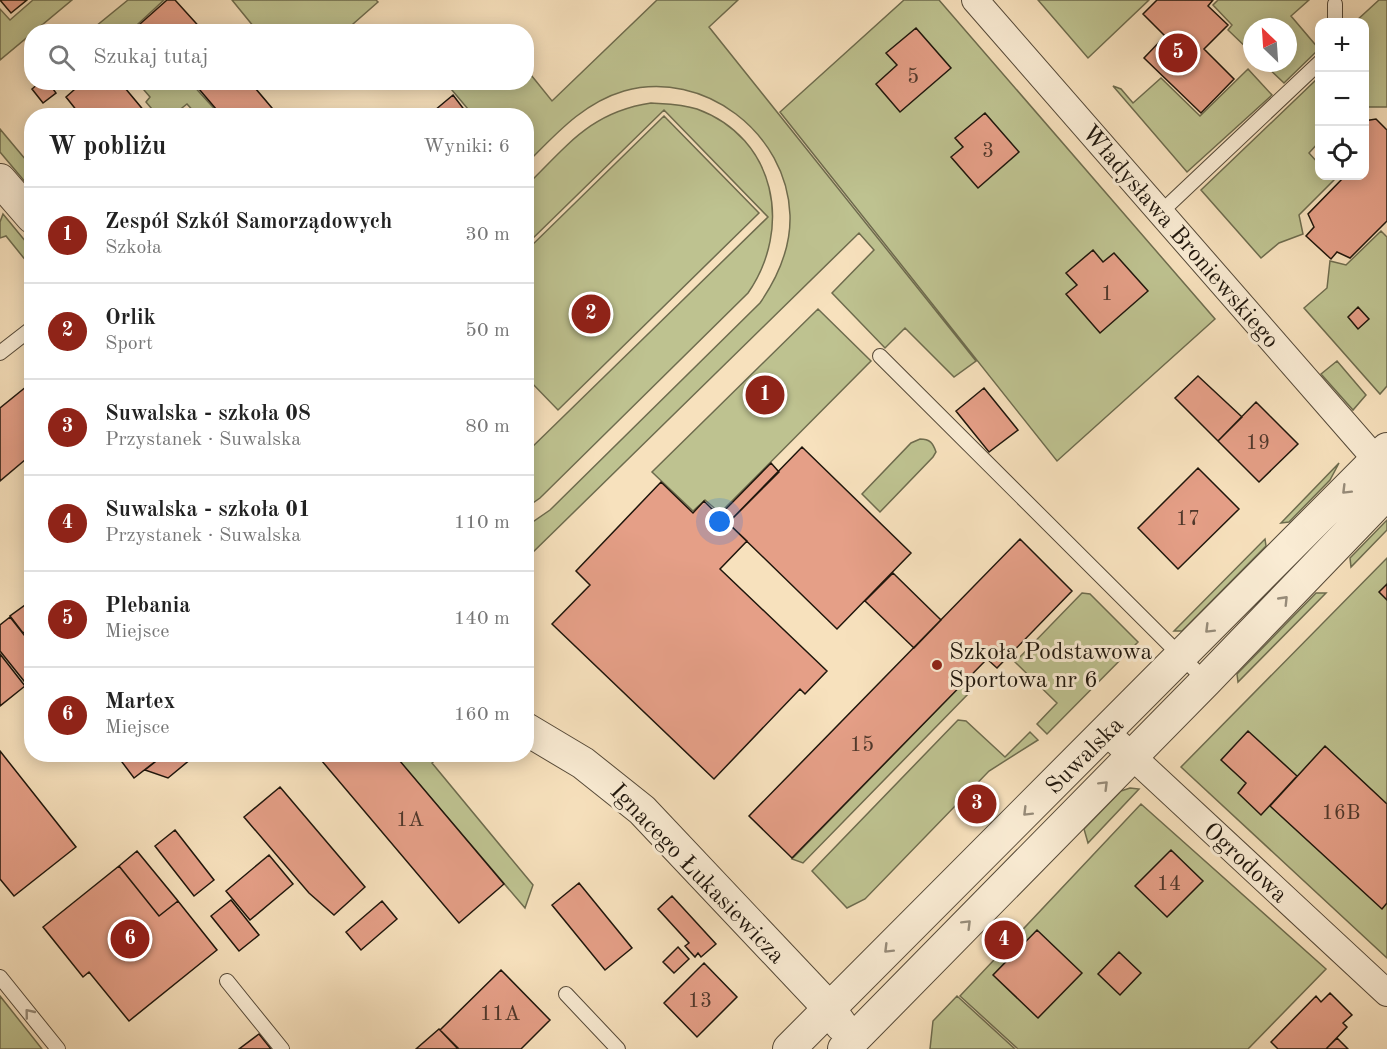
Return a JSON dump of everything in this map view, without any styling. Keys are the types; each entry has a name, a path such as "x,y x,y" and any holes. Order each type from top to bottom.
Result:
{"street":[{"name":"Władysława Broniewskiego","path":"975,0 1160,213 1383,460"},
{"path":"0,180 24,208"},
{"name":"Suwalska","path":"789,1049 1181,657 1383,460"},
{"name":"Suwalska","path":"829,1008 852,1046 1387,493"},
{"name":"Ogrodowa","path":"1106,732 1387,993"},
{"name":"Ignacego Łukasiewicza","path":"534,734 583,763 642,810 829,1008"}],"lane":[{"path":"1335,4 1335,18"},
{"path":"1160,213 1315,67"},
{"path":"0,353 24,334"},
{"path":"880,356 1206,681"},
{"path":"0,977 58,1049"},
{"path":"227,981 282,1049"},
{"path":"566,994 618,1049"}],"green space":[{"path":"33,0 72,0 43,24 24,24 24,40 0,60 0,9 10,20"},
{"path":"128,0 164,0 138,24 99,24"},
{"path":"232,0 376,0 378,2 353,24 252,24"},
{"path":"657,0 738,0 709,27 976,361 954,377 905,328 885,348 832,293 874,250 859,233 534,551 534,521 550,510 760,303 782,262 790,227 785,185 774,158 757,134 736,114 711,99 683,90 654,87 624,91 609,96 583,111 534,156 534,108 467,108 452,90 534,90 534,79 552,101"},
{"path":"904,0 939,0 1215,319 1057,461 780,112"},
{"path":"1038,0 1149,0 1088,58"},
{"path":"1218,0 1309,0 1291,16 1293,18 1243,18 1243,44 1228,30 1232,25 1213,5"},
{"path":"1379,0 1387,0 1387,107 1369,107 1369,18 1359,18"},
{"path":"1297,23 1315,44 1315,53 1297,70"},
{"path":"1245,72 1251,72 1272,95 1187,172 1113,86 1121,89 1133,103 1161,78 1200,116"},
{"path":"1272,72 1295,72 1284,83"},
{"path":"1315,81 1315,146 1309,153 1315,160 1315,180 1334,180 1299,215 1303,234 1279,243 1261,258 1201,190"},
{"path":"144,90 197,90 214,108 191,108 187,104 182,108 151,108 146,102 150,97"},
{"path":"651,103 691,107 724,123 745,141 760,163 769,188 772,214 770,241 762,268 748,293 534,502 534,445 768,217 664,110 534,237 534,178 582,132 596,122 630,107"},
{"path":"664,116 759,213 558,410 534,385 534,243"},
{"path":"0,129 24,158 24,181 0,152"},
{"path":"3,214 24,240 24,258 6,236 0,238 0,222"},
{"path":"1381,231 1387,237 1387,386 1380,394 1304,308 1327,288 1330,261 1346,265"},
{"path":"818,309 871,361 720,513 705,500 693,511 652,472"},
{"path":"1337,361 1366,395 1353,410 1321,374"},
{"path":"920,439 931,442 936,452 880,512 862,494 911,443"},
{"path":"1339,463 1330,480 1289,522 1281,523"},
{"path":"1387,520 1387,530 1351,567 1350,558"},
{"path":"1265,539 1266,546 1182,631 1174,631"},
{"path":"1387,558 1387,958 1181,767"},
{"path":"1082,593 1090,594 1138,642 1047,734 1037,724 1057,703 1015,662"},
{"path":"1316,593 1326,593 1238,682 1237,674"},
{"path":"963,683 971,691 803,863 792,859"},
{"path":"958,720 966,721 1005,757 1030,732 1038,740 989,771 865,899 847,908 812,871"},
{"path":"400,762 433,762 533,885 525,908"},
{"path":"1130,788 1139,789 1088,843 1084,829 1121,791"},
{"path":"1141,804 1326,969 1248,1049 1018,1049 960,996"},
{"path":"0,996 42,1049 0,1049"},
{"path":"957,996 1015,1049 930,1049 933,1021"}],"building":[{"path":"0,0 27,0 11,13"},
{"path":"167,0 175,0 197,24 140,24"},
{"path":"1157,0 1213,0 1208,6 1228,25 1204,49 1234,79 1201,113 1144,58 1165,36 1143,14"},
{"path":"916,28 951,68 900,112 876,84 897,65 886,53"},
{"path":"33,90 54,90 56,93 43,103"},
{"path":"74,90 127,90 142,108 75,108 66,97"},
{"path":"200,90 257,90 272,108 215,108"},
{"path":"453,95 463,108 438,108"},
{"path":"985,113 1019,152 978,188 951,157 963,147 955,138"},
{"path":"1376,119 1387,130 1387,221 1350,258 1337,252 1331,259 1306,236 1314,227 1308,214 1341,180 1369,180 1369,120"},
{"path":"1093,250 1103,262 1114,253 1148,291 1100,333 1066,294 1077,285 1066,273"},
{"path":"1358,307 1369,319 1358,329 1348,317"},
{"path":"1198,376 1242,417 1218,441 1175,398"},
{"path":"24,388 24,461 0,481 0,408"},
{"path":"984,388 1018,430 989,452 956,411"},
{"path":"1256,402 1298,444 1259,482 1218,441"},
{"path":"802,447 911,553 837,629 728,523"},
{"path":"771,463 779,472 728,523 747,541 720,569 827,671 805,694 800,689 714,779 552,624 590,585 576,571 661,482 693,513 704,501 719,516"},
{"path":"1198,468 1239,509 1178,569 1138,528"},
{"path":"1020,539 1072,591 997,668 987,659 792,858 749,816"},
{"path":"893,573 941,620 914,648 865,601"},
{"path":"1387,584 1387,600 1379,592"},
{"path":"24,606 24,632 23,633 10,616"},
{"path":"10,617 24,635 24,681 0,651 0,625"},
{"path":"0,654 24,687 0,706"},
{"path":"1248,731 1297,776 1261,815 1238,793 1246,783 1221,760"},
{"path":"1325,746 1387,804 1387,903 1382,909 1270,806"},
{"path":"0,751 76,847 14,896 0,879"},
{"path":"122,762 155,762 134,778"},
{"path":"155,762 187,762 168,778 145,770"},
{"path":"323,762 401,762 504,884 459,923"},
{"path":"280,787 365,887 334,915 309,893 244,817"},
{"path":"175,830 214,880 194,896 155,846"},
{"path":"1171,850 1203,881 1167,917 1135,886"},
{"path":"137,851 178,901 159,916 119,866"},
{"path":"269,855 293,884 250,920 226,891"},
{"path":"119,866 159,916 178,901 217,950 129,1021 89,972 83,977 43,927"},
{"path":"579,883 632,948 605,970 552,905"},
{"path":"672,896 716,944 701,957 698,953 695,957 685,946 689,943 658,909"},
{"path":"231,900 259,935 239,951 211,916"},
{"path":"382,901 397,919 361,950 346,932"},
{"path":"1037,930 1082,973 1038,1018 993,975"},
{"path":"678,947 689,959 674,973 663,962"},
{"path":"1119,952 1141,973 1120,995 1098,974"},
{"path":"704,963 737,997 697,1037 664,1003"},
{"path":"501,970 550,1020 521,1049 459,1049 440,1030"},
{"path":"1330,993 1352,1015 1343,1023 1347,1027 1326,1049 1278,1049 1271,1042 1316,996 1321,1002"},
{"path":"439,1029 458,1049 416,1049"},
{"path":"259,1034 271,1049 239,1049"},
{"path":"1337,1038 1348,1049 1326,1049"}],"place":[{"name":"Plebania","path":"1178,53"},
{"name":"Orlik","path":"591,314"},
{"name":"Zespół Szkół Samorządowych","path":"765,395"},
{"name":"Szkoła Podstawowa Sportowa nr 6","path":"937,665"},
{"name":"Suwalska - szkoła 08","path":"977,804"},
{"name":"Martex","path":"130,939"},
{"name":"Suwalska - szkoła 01","path":"1004,940"}]}
